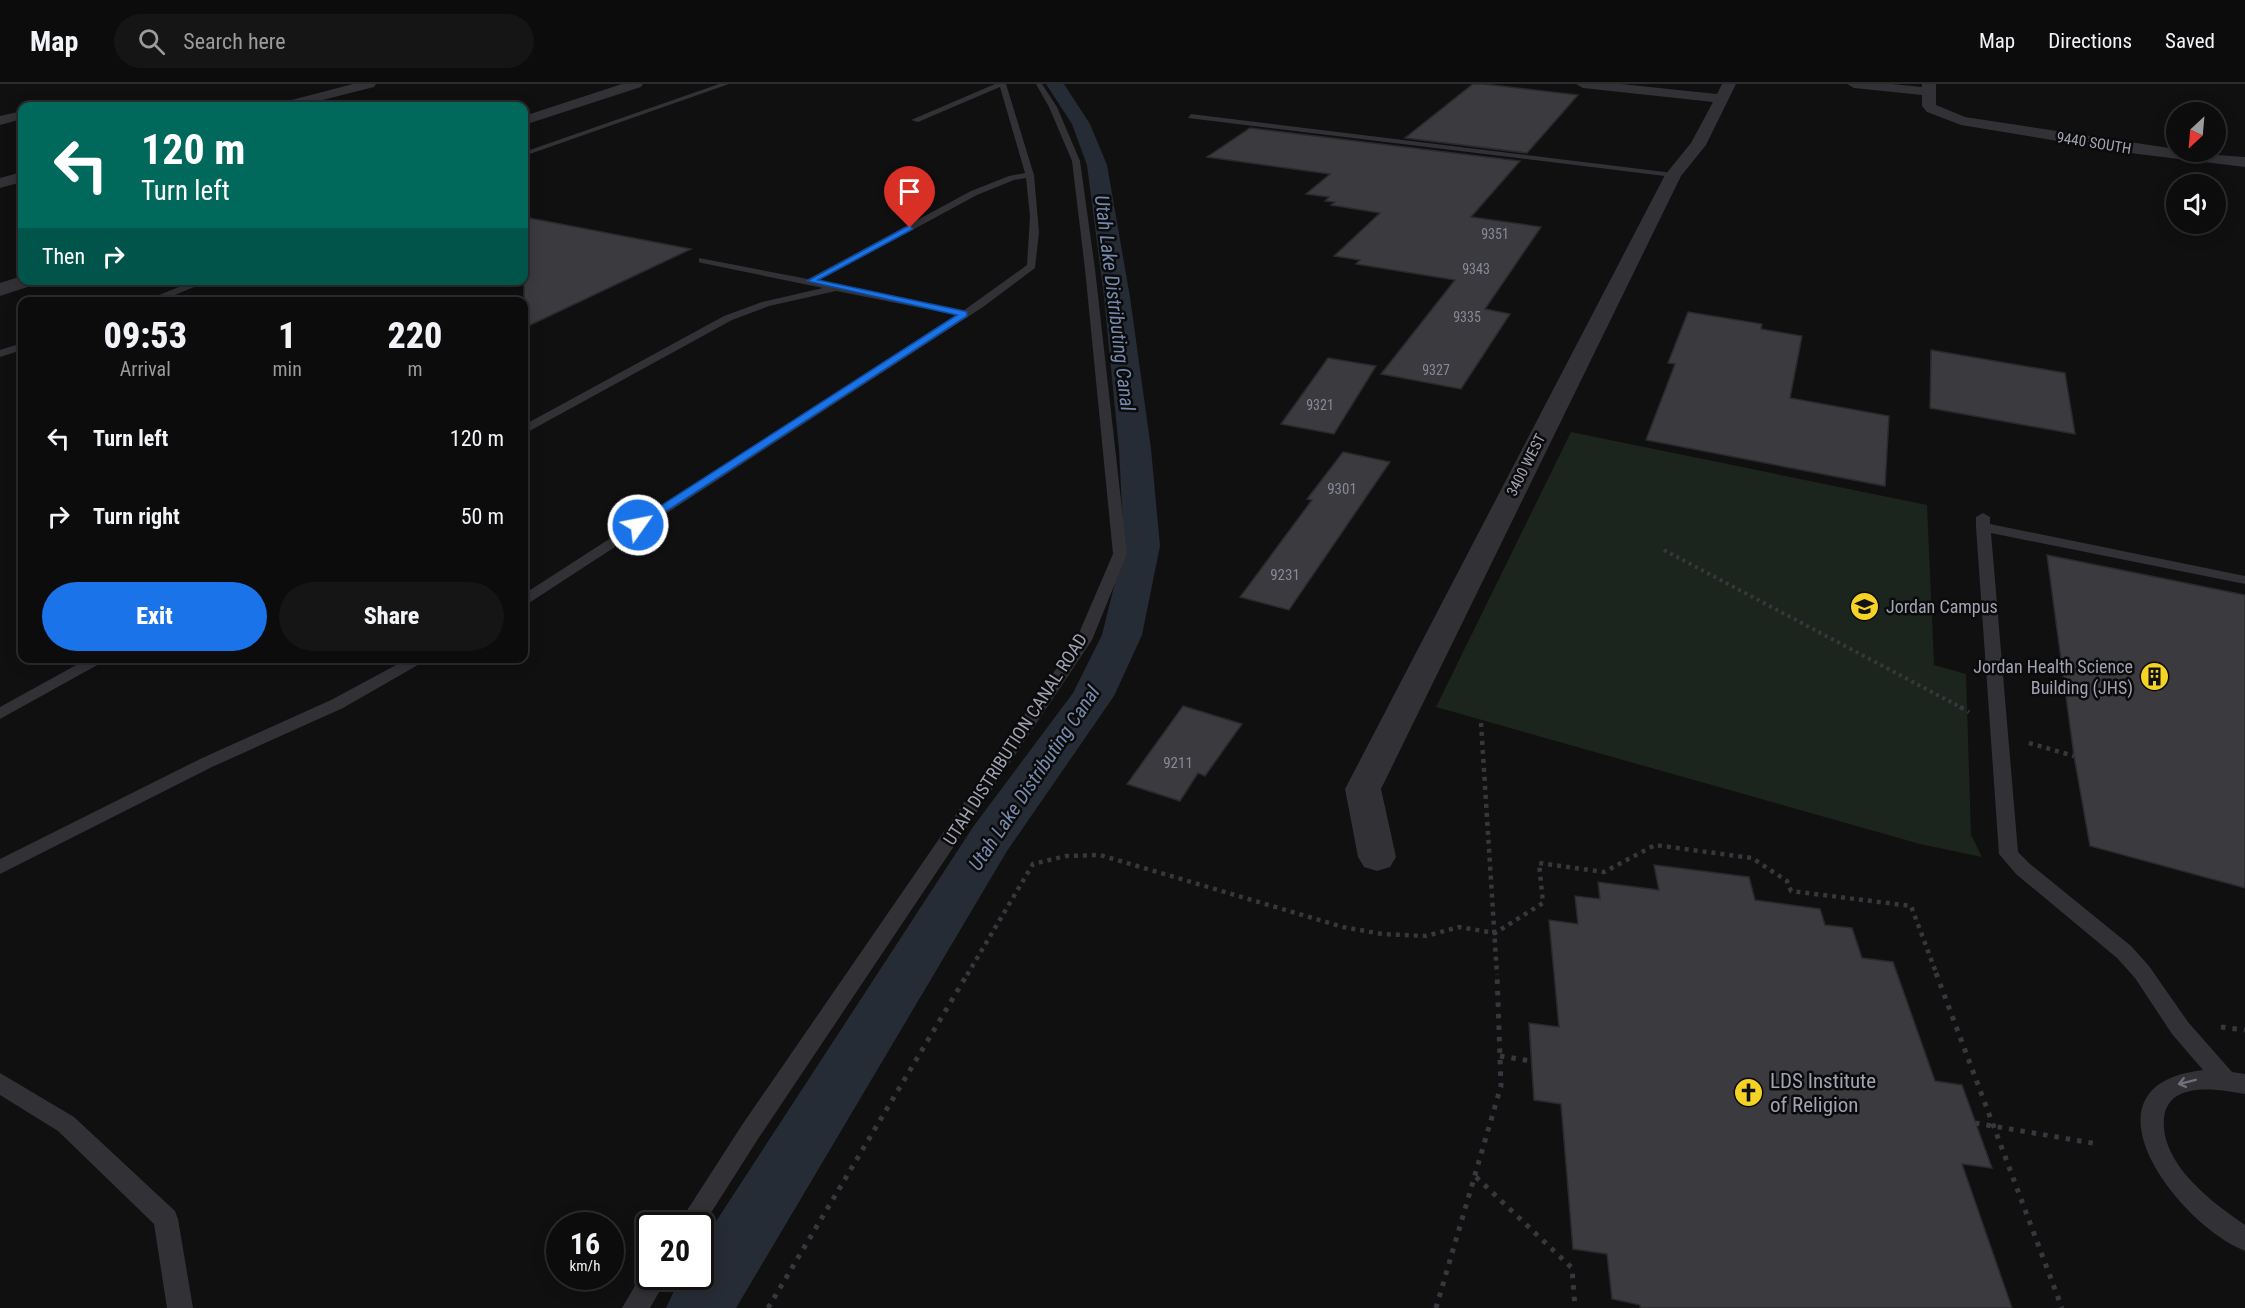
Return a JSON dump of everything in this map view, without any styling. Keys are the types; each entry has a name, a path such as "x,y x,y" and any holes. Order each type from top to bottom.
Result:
{"street":[{"path":"300,102 369,84"},
{"path":"528,120 636,84"},
{"path":"1583,84 1726,92"},
{"path":"1854,84 1929,88"},
{"name":"9440 SOUTH","path":"1929,88 1929,106 1943,115 1972,123 2065,139 2245,162"},
{"name":"3400 WEST","path":"1377,857 1362,789 1674,175 1698,145 1726,92"},
{"path":"0,121 18,116"},
{"path":"0,183 18,178"}],"lane":[{"path":"528,153 726,84"},
{"path":"528,597 964,314 1032,266 1035,234 1034,188 1002,84 915,120"},
{"name":"UTAH DISTRIBUTION CANAL ROAD","path":"697,1212 1084,640 1120,554 1090,269 1076,161 1053,107 1039,84"},
{"path":"1191,116 1674,175"},
{"path":"811,281 974,194 1012,178 1030,175"},
{"path":"702,260 964,314"},
{"path":"160,297 193,285"},
{"path":"528,428 728,318 766,304 839,287"},
{"path":"0,354 18,347"},
{"path":"2234,1082 2180,1028 2142,972 2124,952 2023,869 2009,854 1983,522 2245,579"},
{"path":"0,714 93,663"},
{"path":"0,867 206,764 337,704 413,663"},
{"path":"2234,1082 2191,1079 2166,1089 2153,1106 2151,1131 2162,1161 2187,1193 2221,1224 2245,1239"},
{"path":"0,1083 66,1124 166,1220 180,1308"},
{"path":"635,1308 646,1290"}],"path":[{"path":"1664,550 2030,744 2074,756"},
{"path":"1436,1308 1501,1086 1495,933 1481,723"},
{"path":"768,1308 1033,864 1066,856 1100,855 1343,927 1382,934 1426,936 1460,927 1495,933 1543,903 1539,863 1604,872 1655,845 1752,858 1787,881 1791,891 1911,906 2062,1308"},
{"path":"2215,1026 2245,1030"},
{"path":"1500,1056 1531,1061"},
{"path":"1975,1123 2098,1144"},
{"path":"1476,1177 1572,1268 1575,1308"}],"shaded area":[{"path":"1571,432 1927,505 1934,665 1966,674 1971,835 1982,857 1920,844 1436,707"}],"building":[{"path":"1473,84 1578,95 1527,153 1405,138"},
{"path":"1250,128 1520,161 1471,217 1541,227 1485,309 1510,314 1461,389 1381,374 1455,280 1356,264 1360,260 1334,256 1380,213 1331,205 1335,202 1325,201 1329,197 1306,194 1330,174 1207,157"},
{"path":"528,218 691,249 528,326 528,297 524,297 524,285 528,285"},
{"path":"1688,312 1762,324 1761,329 1802,336 1790,398 1889,416 1885,486 1646,440 1675,364 1668,363"},
{"path":"1931,350 2065,373 2075,434 1930,408"},
{"path":"1328,358 1376,366 1334,434 1281,424"},
{"path":"1343,452 1390,462 1289,610 1240,597 1312,500 1307,499"},
{"name":"Jordan Health Science Building (JHS)","path":"2047,555 2245,595 2245,888 2090,846 2074,756"},
{"path":"1183,706 1242,724 1205,776 1198,773 1180,801 1127,784"},
{"name":"LDS Institute of Religion","path":"1654,865 1749,877 1755,900 1820,909 1825,925 1852,928 1862,958 1893,962 1935,1081 1962,1085 1992,1168 1962,1164 2012,1308 1640,1308 1640,1305 1612,1299 1607,1254 1573,1249 1561,1104 1534,1100 1529,1023 1559,1027 1549,920 1578,924 1575,896 1600,899 1598,882 1659,890"}],"waterway":[{"name":"Utah Lake Distributing Canal","path":"699,1308 990,839 1093,696 1122,635 1142,546 1135,449 1117,297 1097,165 1081,124 1055,84"}],"place":[{"name":"Jordan Campus","path":"1865,606"},
{"name":"Jordan Health Science Building (JHS)","path":"2154,676"},
{"name":"LDS Institute of Religion","path":"1749,1093"}],"route":[{"path":"638,525 964,314 811,281 910,228"}]}
